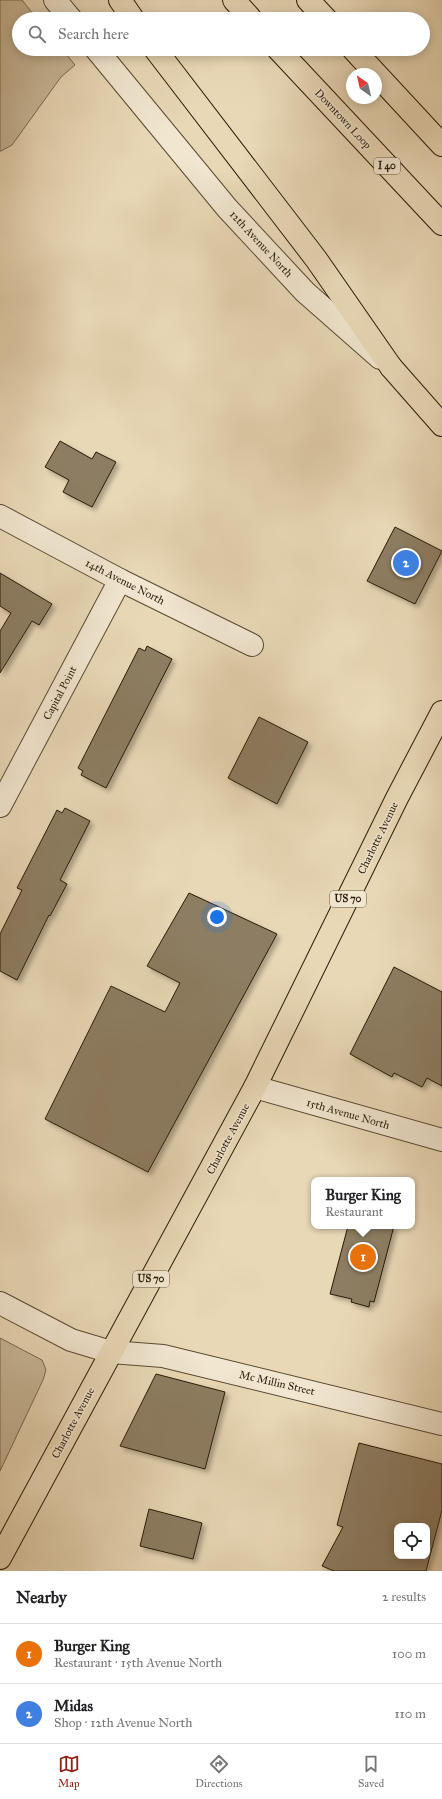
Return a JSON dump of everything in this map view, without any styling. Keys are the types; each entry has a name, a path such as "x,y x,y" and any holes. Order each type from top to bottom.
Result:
{"main road":[{"path":"120,0 128,12"},
{"path":"234,0 245,12"},
{"path":"308,0 319,12"},
{"path":"160,56 316,259 391,368"},
{"name":"Downtown Loop","path":"285,56 442,224"},
{"path":"359,56 442,145"},
{"name":"12th Avenue North","path":"391,368 442,425"},
{"name":"Charlotte Avenue","path":"0,1558 111,1352 209,1175 255,1087 397,798 442,712"}],"street":[{"path":"55,0 65,12"},
{"name":"12th Avenue North","path":"102,56 228,208 289,275 305,292 391,368"},
{"name":"14th Avenue North","path":"0,516 120,580 252,646"},
{"name":"Capital Point","path":"0,806 120,580"},
{"name":"15th Avenue North","path":"255,1087 442,1140"},
{"name":"Mc Millin Street","path":"0,1303 70,1340 111,1352 163,1356 442,1424"}],"shaded area":[{"path":"0,0 22,0 31,12 12,12 12,56 68,56 75,65 61,77 12,145 0,151"},
{"path":"0,1338 42,1360 46,1370 43,1380 0,1471"}],"building":[{"path":"60,441 92,459 96,452 116,462 92,507 63,492 69,480 45,467"},
{"path":"395,527 442,551 415,604 367,581"},
{"path":"0,573 52,604 39,625 32,621 0,673 0,631 11,613 0,606"},
{"path":"147,646 172,659 106,788 81,775 83,771 78,768 139,648 145,651"},
{"path":"259,717 308,742 277,804 228,778"},
{"path":"65,808 90,821 60,880 67,884 50,916 49,915 17,980 0,971 0,934 22,890 17,888 57,810 62,813"},
{"path":"189,893 277,934 148,1172 45,1119 111,986 165,1012 180,983 147,966"},
{"path":"394,967 442,992 442,1086 427,1078 422,1087 394,1073 392,1077 350,1054"},
{"path":"347,1229 393,1229 374,1302 370,1301 369,1307 351,1302 352,1299 330,1294"},
{"path":"156,1374 225,1392 205,1469 120,1446"},
{"path":"359,1443 442,1464 442,1510 430,1556 430,1523 394,1523 394,1559 429,1559 426,1571 334,1571 322,1566 343,1527 337,1525"},
{"path":"149,1509 202,1523 193,1559 140,1546"}],"place":[{"name":"Midas","path":"406,563"},
{"name":"Burger King","path":"363,1257"}]}
